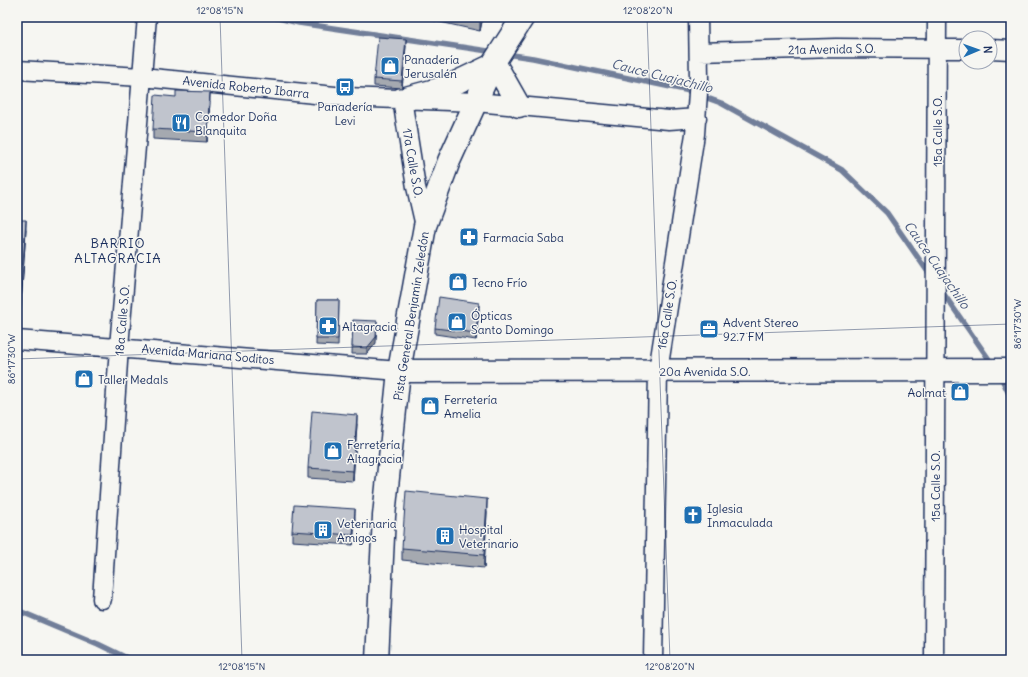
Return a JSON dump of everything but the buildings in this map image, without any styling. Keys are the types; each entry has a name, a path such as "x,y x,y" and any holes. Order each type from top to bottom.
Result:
{"main road":[{"name":"Pista General Benjamín Zeledón","path":"377,660 384,516 399,370 425,226 449,161 494,62 523,17"},
{"path":"402,99 447,87 494,62 519,106"},
{"name":"20a Avenida S.O.","path":"399,370 1011,370"}],"street":[{"name":"18a Calle S.O.","path":"102,599 119,347 146,17"},
{"name":"16a Calle S.O.","path":"653,660 658,371 690,170 697,110 699,79 698,17"},
{"name":"15a Calle S.O.","path":"934,660 937,17"},
{"name":"21a Avenida S.O.","path":"699,52 836,48 958,49"},
{"path":"998,49 1011,50"},
{"name":"Avenida Roberto Ibarra","path":"17,70 142,77 345,97 476,102"},
{"name":"17a Calle S.O.","path":"402,99 416,187 425,226"},
{"path":"476,102 669,120 697,110"},
{"name":"Avenida Mariana Soditos","path":"17,340 399,370"}],"waterway":[{"name":"Cauce Cuajachillo","path":"274,17 299,23 495,52"},
{"name":"Cauce Cuajachillo","path":"506,54 533,58 685,90 721,103 842,170 887,213 930,275"},
{"name":"Cauce Cuajachillo","path":"941,290 993,365"},
{"name":"Cauce Cuajachillo","path":"1000,375 1011,398"},
{"path":"17,610 98,644 131,660"}],"place":[{"name":"Panadería Jerusalén","path":"390,66"},
{"name":"Panadería Levi","path":"345,87"},
{"name":"Comedor Doña Blanquita","path":"181,123"},
{"name":"Farmacia Saba","path":"469,237"},
{"name":"Tecno Frío","path":"458,282"},
{"name":"Ópticas Santo Domingo","path":"457,322"},
{"name":"Altagracia","path":"328,326"},
{"name":"Advent Stereo 92.7 FM","path":"709,329"},
{"name":"Taller Medals","path":"84,379"},
{"name":"Aolmat","path":"960,392"},
{"name":"Ferretería Amelia","path":"430,406"},
{"name":"Ferretería Altagracia","path":"333,451"},
{"name":"Iglesia Inmaculada","path":"693,515"},
{"name":"Veterinaria Amigos","path":"323,530"},
{"name":"Hospital Veterinario","path":"445,536"}],"district":[{"name":"BARRIO ALTAGRACIA","path":"118,250"}]}
